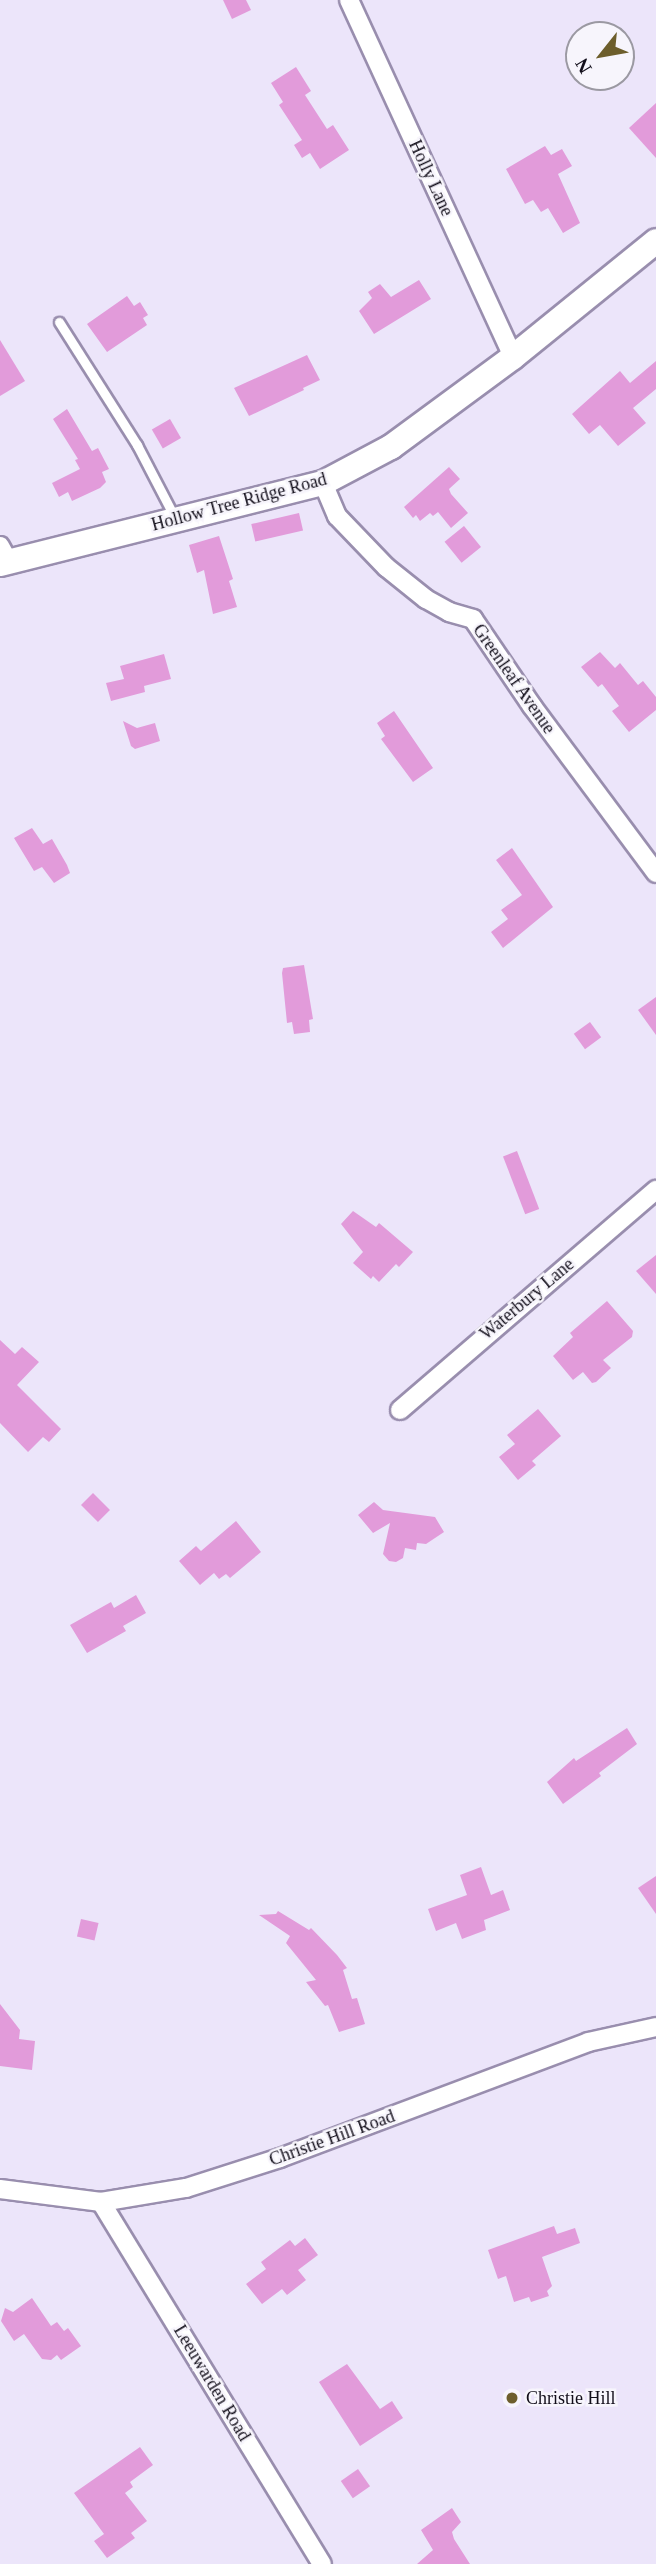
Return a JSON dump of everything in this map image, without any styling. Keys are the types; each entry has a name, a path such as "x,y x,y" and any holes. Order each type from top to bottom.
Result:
{"street":[{"name":"Holly Lane","path":"349,0 513,357"},
{"name":"Hollow Tree Ridge Road","path":"3,557 176,520 323,483 391,447 513,357 656,241"},
{"name":"Greenleaf Avenue","path":"323,483 337,516 386,568 426,599 449,612 474,620 532,706 656,873"},
{"name":"Waterbury Lane","path":"400,1410 656,1190"},
{"name":"Christie Hill Road","path":"0,2189 101,2202 186,2188 280,2158 588,2042 656,2026"},
{"name":"Leeuwarden Road","path":"101,2202 322,2564"}],"lane":[{"path":"59,322 137,445 176,520"}],"building":[{"path":"223,0 246,0 251,10 232,19"},
{"path":"296,67 311,91 305,95 327,129 333,125 349,150 320,169 310,153 302,158 294,145 302,140 279,105 283,102 271,83"},
{"path":"656,103 656,158 629,128"},
{"path":"545,146 551,155 562,149 572,166 558,174 580,223 563,233 548,208 541,212 533,200 525,204 506,169"},
{"path":"419,280 431,299 374,334 359,311 372,298 368,292 380,284 391,297"},
{"path":"127,296 134,306 140,302 148,315 143,318 147,325 107,352 87,324"},
{"path":"0,340 25,381 0,396"},
{"path":"307,355 320,380 249,416 234,388"},
{"path":"656,361 656,389 633,408 646,423 618,446 600,425 589,434 572,414 620,371 630,383"},
{"path":"67,409 92,451 98,448 109,469 102,472 106,482 100,488 72,501 68,492 59,497 52,483 80,469 75,460 78,459 53,419"},
{"path":"170,419 181,438 163,449 152,430"},
{"path":"449,467 460,479 449,489 451,494 468,513 451,528 438,512 433,516 430,513 420,521 416,515 413,518 404,507"},
{"path":"299,513 303,531 255,542 251,524"},
{"path":"464,526 481,547 462,563 445,542"},
{"path":"219,536 233,579 229,581 237,607 213,614 204,570 197,573 189,545"},
{"path":"600,652 615,668 620,663 638,685 643,681 656,697 656,710 629,732 612,711 619,706 602,684 598,687 581,667"},
{"path":"164,654 171,679 144,686 145,692 111,701 106,683 124,679 120,666"},
{"path":"394,711 433,768 413,782 381,739 385,736 377,723"},
{"path":"123,721 137,728 155,723 160,741 135,749 131,746"},
{"path":"32,828 43,844 52,839 67,865 70,873 54,883 42,867 34,871 14,838"},
{"path":"512,848 553,907 503,948 491,932 508,919 501,910 522,895 496,860"},
{"path":"304,965 313,1019 309,1020 310,1032 294,1034 292,1022 287,1023 282,973 283,968"},
{"path":"656,997 656,1035 638,1010"},
{"path":"590,1022 601,1037 585,1049 574,1034"},
{"path":"517,1151 539,1209 525,1214 503,1156"},
{"path":"353,1211 376,1227 379,1223 413,1252 399,1267 396,1264 379,1282 373,1276 371,1279 353,1263 363,1252 341,1224"},
{"path":"656,1255 656,1294 636,1271"},
{"path":"607,1301 633,1331 632,1337 603,1360 611,1368 596,1382 592,1383 583,1372 573,1380 553,1356 573,1337 570,1333"},
{"path":"0,1340 15,1354 22,1347 39,1362 17,1385 61,1429 49,1442 43,1437 28,1452 0,1423"},
{"path":"538,1409 561,1436 532,1461 536,1465 518,1480 499,1457 515,1444 507,1435"},
{"path":"93,1493 110,1510 98,1522 81,1505"},
{"path":"374,1502 383,1510 435,1517 444,1532 426,1544 417,1543 416,1550 405,1548 403,1558 396,1562 389,1561 383,1554 390,1523 373,1533 358,1515"},
{"path":"236,1521 261,1552 230,1578 226,1574 219,1579 214,1573 200,1585 179,1561 196,1546 201,1551"},
{"path":"136,1595 146,1613 123,1626 126,1631 87,1653 70,1625 111,1602 114,1608"},
{"path":"627,1728 637,1744 599,1773 601,1776 563,1804 547,1782 574,1758 576,1761"},
{"path":"481,1867 491,1895 503,1890 510,1910 484,1920 486,1930 462,1939 456,1923 436,1931 428,1909 467,1895 460,1875"},
{"path":"656,1876 656,1914 638,1888"},
{"path":"278,1911 309,1930 311,1928 337,1955 347,1968 343,1970 352,1999 357,1998 365,2024 339,2032 328,2005 325,2006 306,1982 316,1980 286,1943 290,1936 259,1915 276,1914"},
{"path":"81,1919 99,1923 94,1941 77,1937"},
{"path":"0,2004 20,2030 19,2039 35,2041 32,2070 0,2066"},
{"path":"554,2226 557,2234 575,2228 580,2243 542,2257 552,2286 547,2291 549,2296 531,2302 529,2297 514,2302 506,2276 498,2279 488,2250"},
{"path":"305,2238 318,2255 298,2270 306,2280 287,2295 282,2289 262,2304 246,2284 266,2269 261,2262 290,2240 295,2246"},
{"path":"32,2298 51,2326 57,2322 64,2331 68,2328 81,2346 61,2360 57,2355 51,2360 42,2359 24,2334 14,2341 1,2321 5,2308 13,2312"},
{"path":"347,2364 380,2409 392,2401 403,2418 360,2446 319,2382"},
{"path":"140,2447 153,2465 130,2482 133,2487 125,2493 147,2521 131,2533 135,2538 107,2558 94,2541 104,2534 74,2493"},
{"path":"358,2469 370,2486 353,2498 341,2481"},
{"path":"452,2508 461,2522 452,2532 454,2539 470,2564 417,2564 433,2550 421,2530"}],"place":[{"name":"Christie Hill","path":"512,2398"}]}
